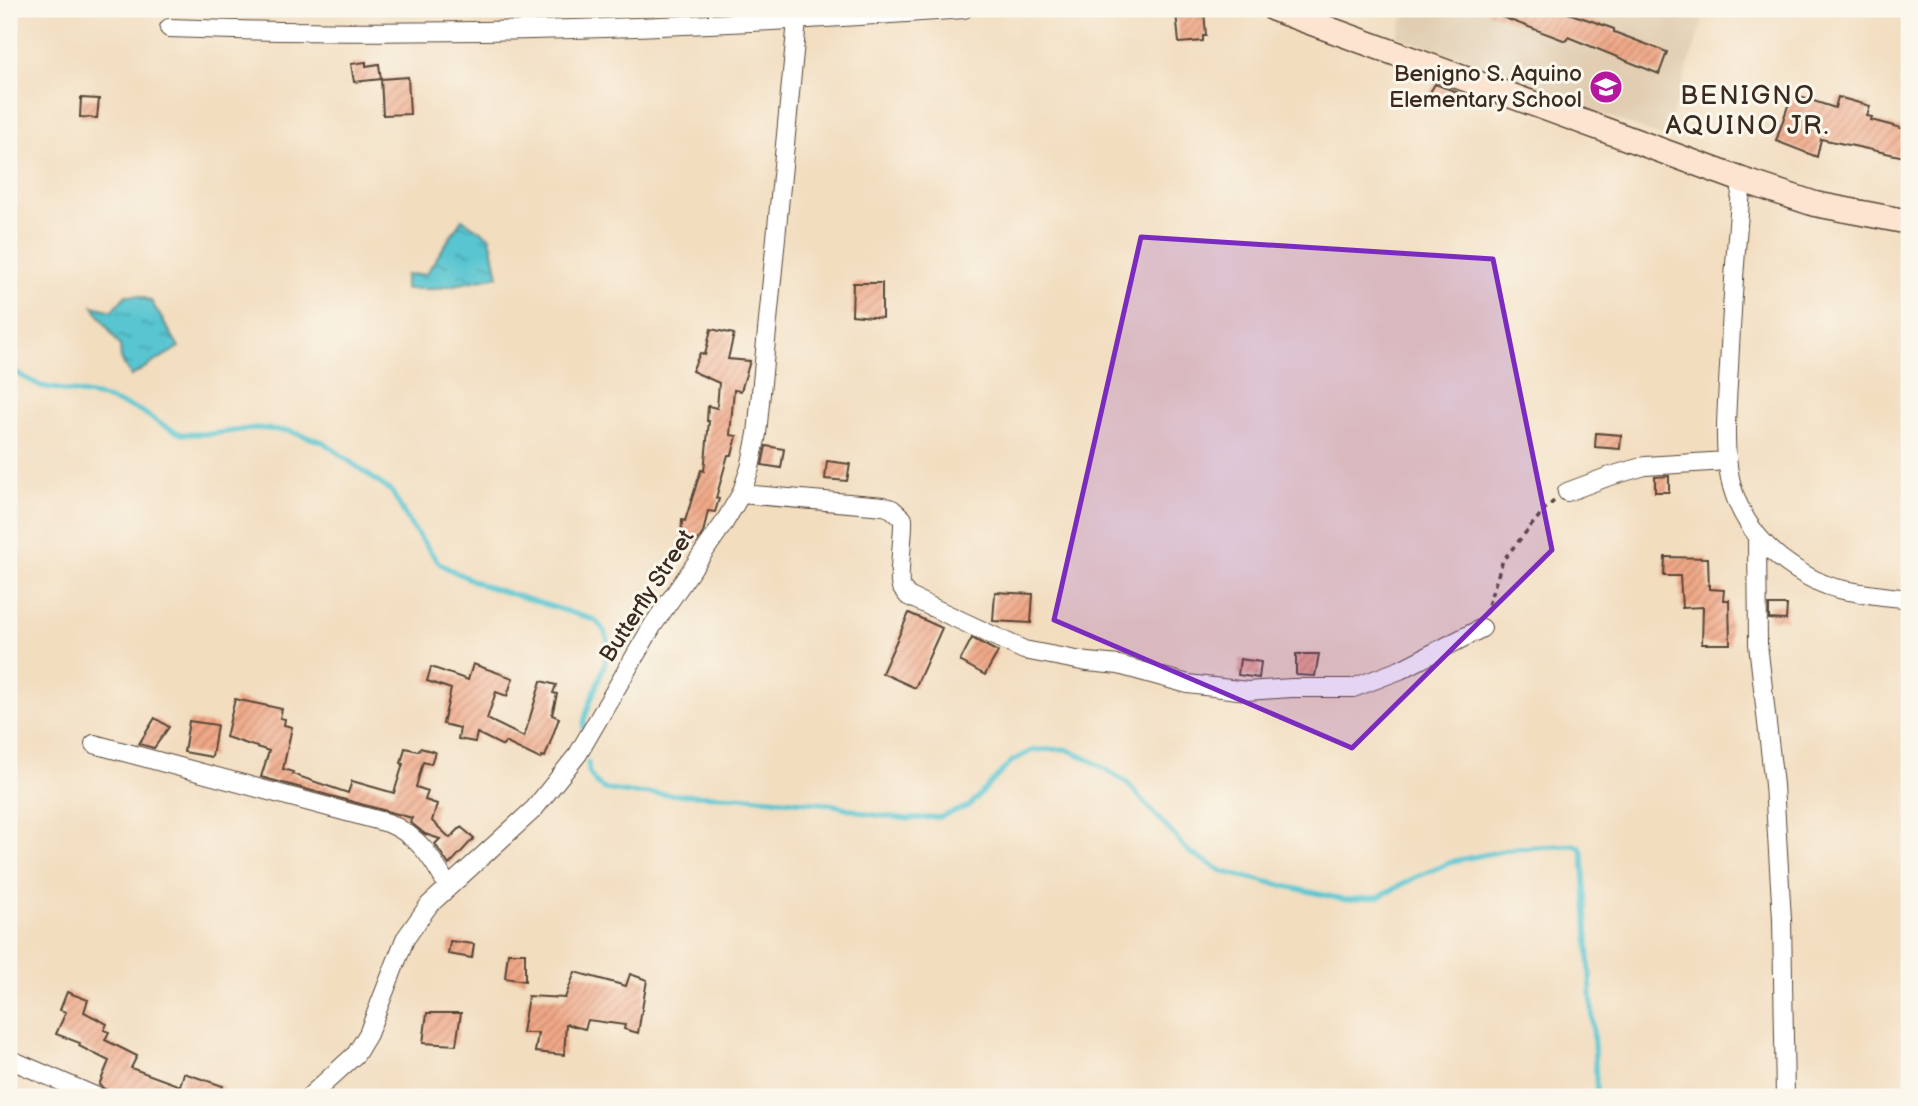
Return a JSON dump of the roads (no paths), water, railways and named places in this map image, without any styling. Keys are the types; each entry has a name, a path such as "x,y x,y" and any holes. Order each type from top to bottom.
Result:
{"street":[{"path":"169,28 271,32 607,28 797,21 964,9"},
{"path":"1275,9 1742,180 1815,204 1909,222"},
{"name":"Butterfly Street","path":"309,1097 356,1054 368,1034 405,939 429,905 534,809 578,754 653,625 741,494 757,434 797,21"},
{"path":"1742,180 1730,340 1727,461 1738,508 1757,538 1795,570 1811,579 1854,592 1909,599"},
{"path":"1567,492 1645,466 1727,461"},
{"path":"741,494 862,503 892,509 902,519 903,552 900,577 901,587 908,596 1024,650 1054,657 1119,665 1188,684 1247,691 1353,688 1400,670 1482,628"},
{"path":"1757,538 1758,644 1774,785 1782,919 1785,1097"},
{"path":"94,744 388,823 404,830 428,852 448,887"},
{"path":"9,1059 97,1097"}],"water":[{"path":"462,219 490,237 498,276 435,289 405,289 405,275 426,274"},
{"path":"126,295 140,296 151,301 179,347 131,376 121,359 120,346 93,306 112,311"}],"waterway":[{"path":"9,369 41,386 102,397 141,411 181,434 211,434 256,428 289,431 323,442 392,492 410,524 439,563 482,585 597,622 607,636 607,653 583,728"},
{"path":"588,762 589,772 595,782 604,789 630,793 748,797 831,804 868,814 908,819 940,817 969,806 1012,761 1033,750 1066,749 1126,782 1189,852 1224,872 1346,900 1379,897 1454,861 1517,848 1573,845 1580,847 1583,854 1597,1097"}],"place":[{"name":"Benigno S. Aquino Elementary School","path":"1606,87"}],"district":[{"name":"BENIGNO AQUINO JR.","path":"1748,111"}]}
